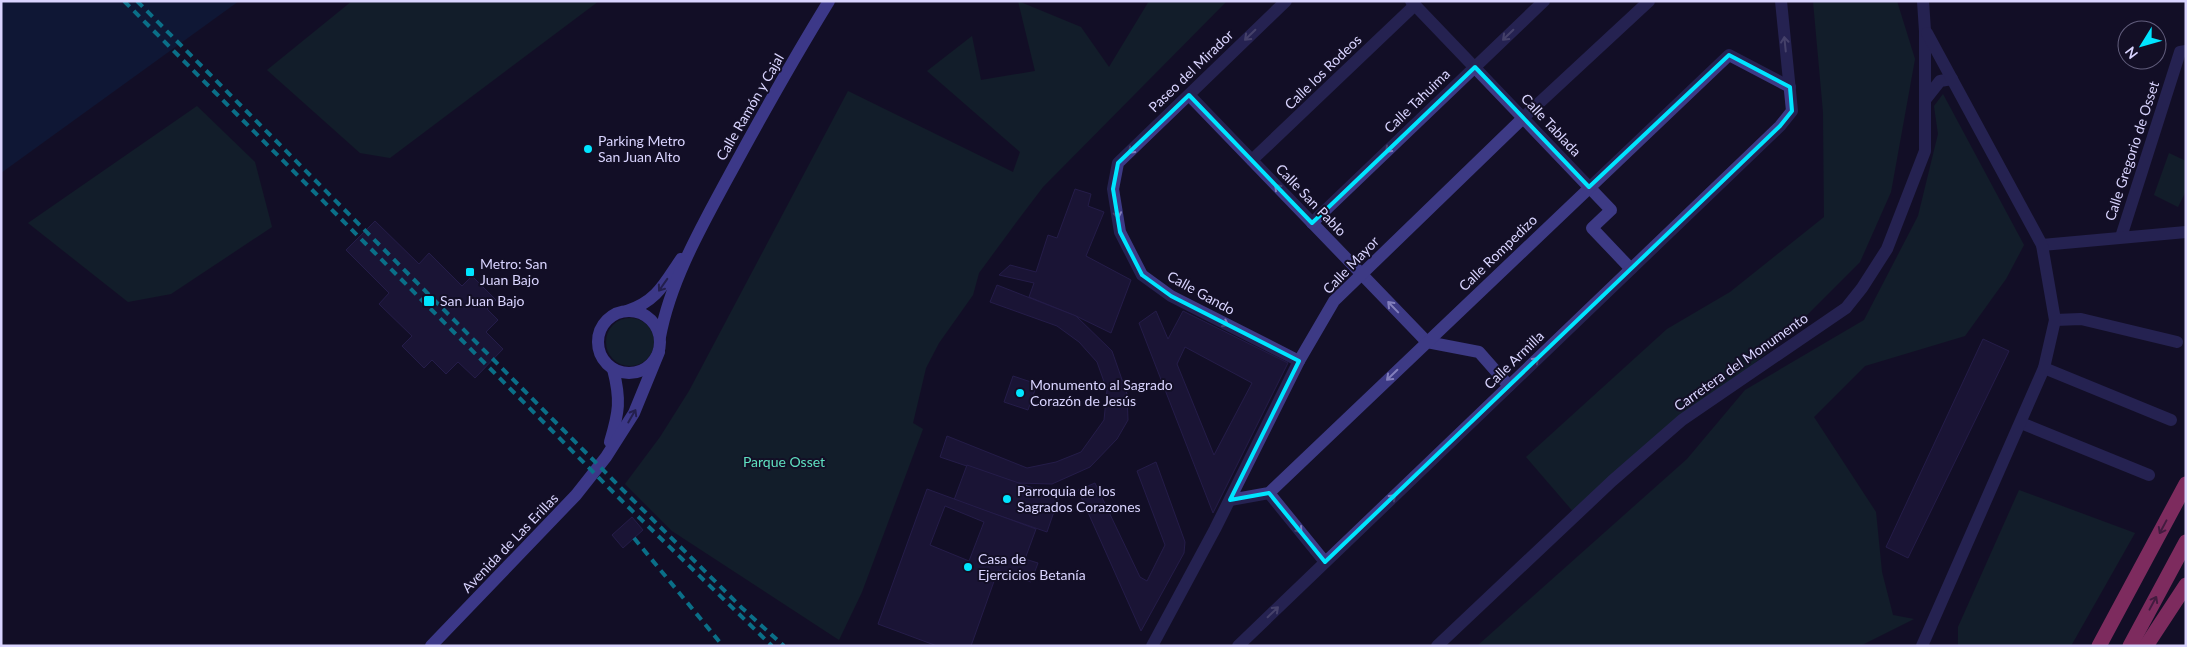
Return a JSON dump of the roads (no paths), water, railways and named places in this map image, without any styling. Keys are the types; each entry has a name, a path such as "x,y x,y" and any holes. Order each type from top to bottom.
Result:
{"highway":[{"path":"2099,646 2186,484"},
{"path":"2130,646 2186,542"},
{"path":"2146,646 2186,585"}],"main road":[{"name":"Calle Ramón y Cajal","path":"622,312 643,305 660,290 700,229 754,129 829,1"},
{"name":"Calle Ramón y Cajal","path":"660,337 665,312 700,229"},
{"path":"632,311 646,317 656,327 660,337 659,352 648,367 640,372 622,373 613,369 605,362 600,353 598,338 604,324 612,316 622,312 632,311"},
{"name":"Avenida de Las Erillas","path":"431,646 576,496 606,457 634,413 659,352"},
{"name":"Avenida de Las Erillas","path":"606,457 618,414 619,393 613,369"}],"street":[{"name":"Paseo del Mirador","path":"1118,163 1286,1"},
{"name":"Calle Tahuima","path":"1312,223 1544,1"},
{"name":"Calle Mayor","path":"1152,646 1230,500 1299,361 1334,301 1524,117 1649,1"},
{"name":"Calle Armilla","path":"1238,646 1780,126 1792,111 1781,1"},
{"name":"Carretera del Monumento","path":"1437,646 1612,481 1682,420 1846,308 1862,288 1887,250 1925,151 1926,31 1923,1"},
{"name":"Calle Tablada","path":"1413,3 1611,210 1592,228 1631,269"},
{"name":"Calle los Rodeos","path":"1252,160 1413,3"},
{"path":"1922,646 2044,368 2055,320 2042,245 1926,31"},
{"name":"Calle Gregorio de Osset","path":"2121,237 2180,52 2186,51"},
{"name":"Calle Rompedizo","path":"1268,493 1729,55 1790,87"},
{"path":"1925,100 1940,81 1952,78"},
{"name":"Calle San Pablo","path":"1189,95 1427,342"},
{"name":"Calle Gando","path":"1118,163 1113,189 1120,232 1142,275 1171,296 1299,361"},
{"path":"2042,245 2186,232"},
{"path":"2055,320 2081,319 2177,342"},
{"path":"1427,342 1479,352 1509,386"},
{"path":"2044,368 2171,420"},
{"path":"2021,423 2149,475"},
{"path":"1230,500 1268,493 1325,562"}],"water":[{"path":"1,1 239,1 1,173"}],"railway":[{"path":"124,1 621,500 772,646"},
{"path":"137,1 627,494 742,608 784,646"},
{"path":"634,538 723,646"}],"place":[{"name":"Parking Metro San Juan Alto","path":"588,149"},
{"name":"Metro: San Juan Bajo","path":"470,272"},
{"name":"San Juan Bajo","path":"429,301"},
{"name":"Monumento al Sagrado Corazón de Jesús","path":"1020,393"},
{"name":"Parroquia de los Sagrados Corazones","path":"1007,499"},
{"name":"Casa de Ejercicios Betanía","path":"968,567"}],"park label":[{"name":"Parque Osset","path":"784,462"}]}
